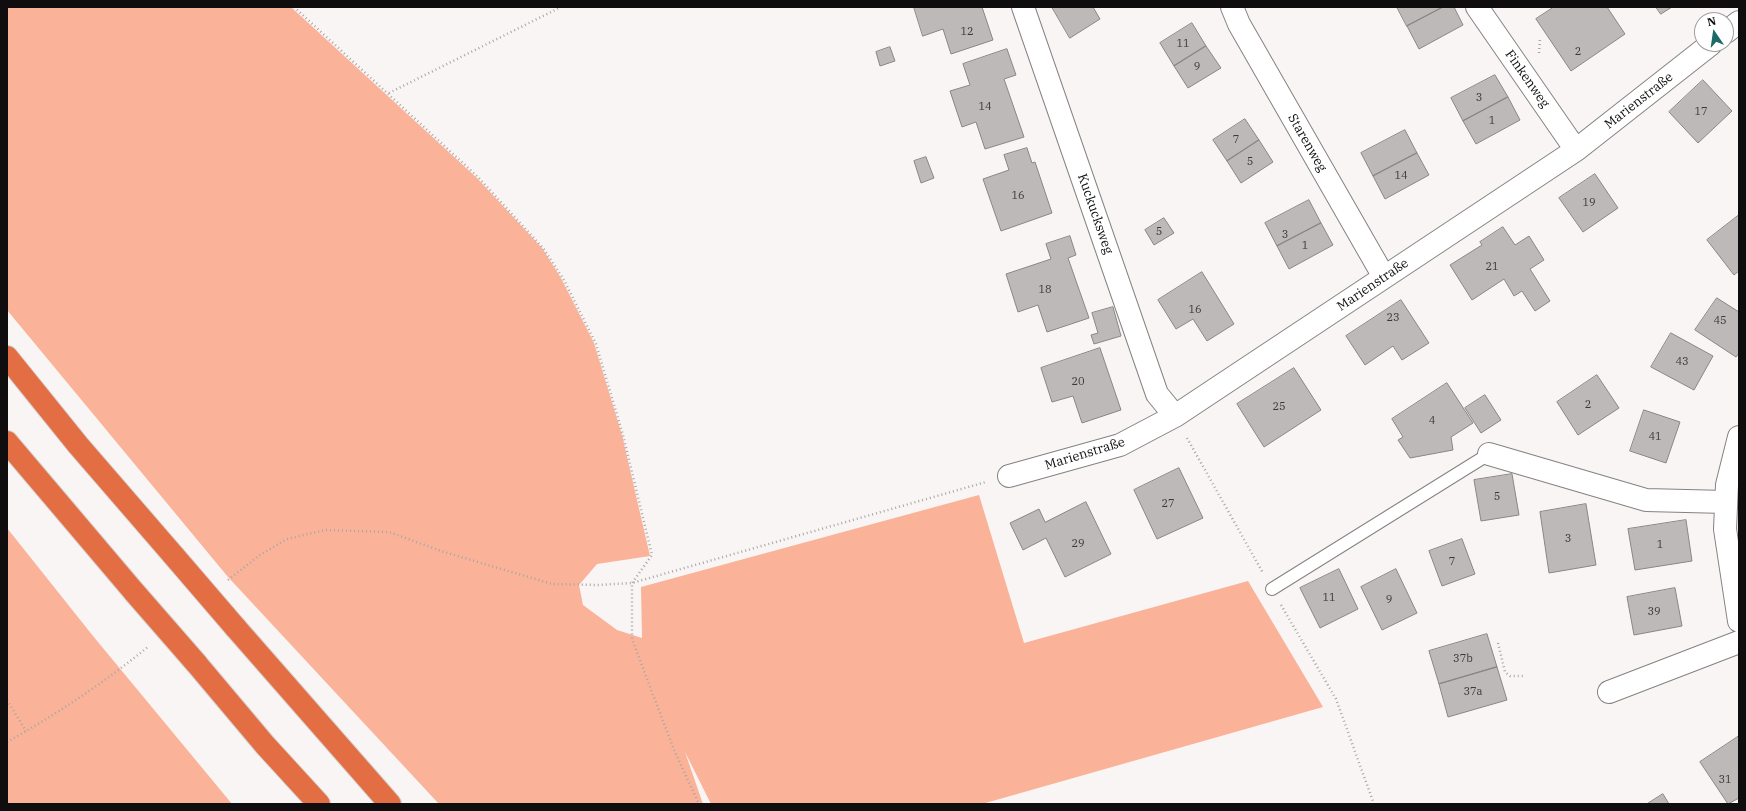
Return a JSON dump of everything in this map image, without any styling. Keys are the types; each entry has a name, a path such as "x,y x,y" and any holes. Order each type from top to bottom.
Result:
{"highway":[{"path":"7,357 78,445 390,804"},
{"path":"7,442 265,745 319,804"}],"street":[{"name":"Kuckucksweg","path":"1023,7 1157,394 1175,416"},
{"name":"Starenweg","path":"1232,7 1239,24 1384,277"},
{"name":"Finkenweg","path":"1477,7 1576,150"},
{"name":"Marienstraße","path":"1009,476 1120,445 1175,416 1576,150 1701,52"},
{"path":"1739,437 1725,529 1739,621"},
{"path":"1489,454 1646,500 1731,491"},
{"path":"1609,692 1739,642"}],"lane":[{"path":"1272,589 1489,454"}],"path":[{"path":"294,7 478,177 543,248 564,280 596,344 624,435 652,555 632,582 632,639 674,750 699,804"},
{"path":"389,94 561,7"},
{"path":"224,584 260,555 287,539 325,530 389,532 441,551 552,584 599,585 632,582 954,490 1009,476"},
{"path":"7,742 116,672 152,643"},
{"path":"1498,643 1505,672 1510,676 1524,676"},
{"path":"7,700 26,731"}],"shaded area":[{"path":"7,7 291,7 477,178 542,248 561,278 594,343 622,435 650,556 597,564 579,585 583,605 617,630 642,638 641,587 979,495 1024,643 1248,581 1323,707 982,804 711,804 685,752 703,804 439,804 228,577 7,310"},
{"path":"7,528 93,636 232,804 7,804"}],"building":[{"path":"914,7 982,7 993,40 951,54 943,29 923,36"},
{"path":"1052,7 1093,7 1100,19 1070,38"},
{"path":"1397,7 1443,7 1407,26"},
{"path":"1443,7 1454,7 1463,25 1419,49 1407,26"},
{"path":"1554,7 1607,7 1625,34 1571,71 1536,19"},
{"path":"1656,7 1672,7 1661,14"},
{"path":"1192,23 1206,46 1174,66 1160,43"},
{"path":"1206,46 1221,68 1188,88 1174,66"},
{"path":"890,47 895,61 880,66 876,52"},
{"path":"1007,49 1016,75 1004,79 1024,137 985,149 976,122 962,127 950,91 970,85 963,64"},
{"path":"1495,75 1508,97 1463,121 1451,98"},
{"path":"1703,80 1732,111 1698,143 1669,112"},
{"path":"1508,97 1520,120 1476,144 1463,121"},
{"path":"1245,119 1259,140 1227,161 1213,140"},
{"path":"1405,130 1417,153 1373,176 1361,153"},
{"path":"1259,140 1273,162 1241,183 1227,161"},
{"path":"1027,148 1032,163 1035,162 1052,213 1001,231 983,179 1009,170 1004,155"},
{"path":"1417,153 1429,175 1385,199 1373,176"},
{"path":"926,157 934,178 921,183 914,161"},
{"path":"1595,174 1618,208 1583,232 1559,198"},
{"path":"1309,200 1321,223 1277,246 1265,223"},
{"path":"1739,215 1739,271 1734,275 1707,240"},
{"path":"1164,218 1174,233 1154,245 1145,230"},
{"path":"1321,223 1333,245 1289,269 1277,246"},
{"path":"1503,227 1515,245 1529,236 1544,260 1530,269 1550,301 1535,311 1522,291 1514,296 1504,279 1472,300 1450,265 1482,245 1480,242"},
{"path":"1070,236 1076,255 1068,258 1089,318 1047,332 1038,305 1018,312 1006,274 1051,259 1046,244"},
{"path":"1202,272 1234,324 1207,341 1193,319 1176,329 1158,300"},
{"path":"1717,298 1739,312 1739,353 1736,357 1695,330"},
{"path":"1401,300 1429,343 1402,360 1393,346 1365,365 1346,336"},
{"path":"1113,307 1121,336 1094,344 1091,335 1098,333 1092,313"},
{"path":"1671,333 1713,356 1694,390 1651,367"},
{"path":"1100,348 1121,410 1082,423 1073,396 1052,402 1041,368"},
{"path":"1294,368 1321,410 1264,447 1237,404"},
{"path":"1597,375 1619,408 1578,435 1557,402"},
{"path":"1447,383 1473,423 1451,437 1453,450 1410,458 1398,440 1403,437 1392,419"},
{"path":"1485,395 1501,420 1481,433 1465,408"},
{"path":"1644,410 1680,422 1666,463 1630,451"},
{"path":"1179,468 1203,518 1157,539 1134,490"},
{"path":"1512,474 1519,515 1481,521 1474,480"},
{"path":"1086,502 1111,554 1065,577 1046,538 1023,550 1010,523 1039,509 1045,522"},
{"path":"1586,504 1596,565 1549,573 1540,512"},
{"path":"1686,520 1692,561 1635,570 1628,529"},
{"path":"1462,539 1475,574 1442,586 1429,551"},
{"path":"1339,569 1358,609 1320,628 1300,588"},
{"path":"1396,569 1417,613 1382,630 1361,587"},
{"path":"1675,588 1682,626 1634,635 1627,597"},
{"path":"1487,634 1497,667 1439,684 1429,651"},
{"path":"1497,667 1507,700 1448,717 1439,684"},
{"path":"1739,736 1739,798 1728,804 1700,762"},
{"path":"1663,794 1669,804 1647,804"}]}
